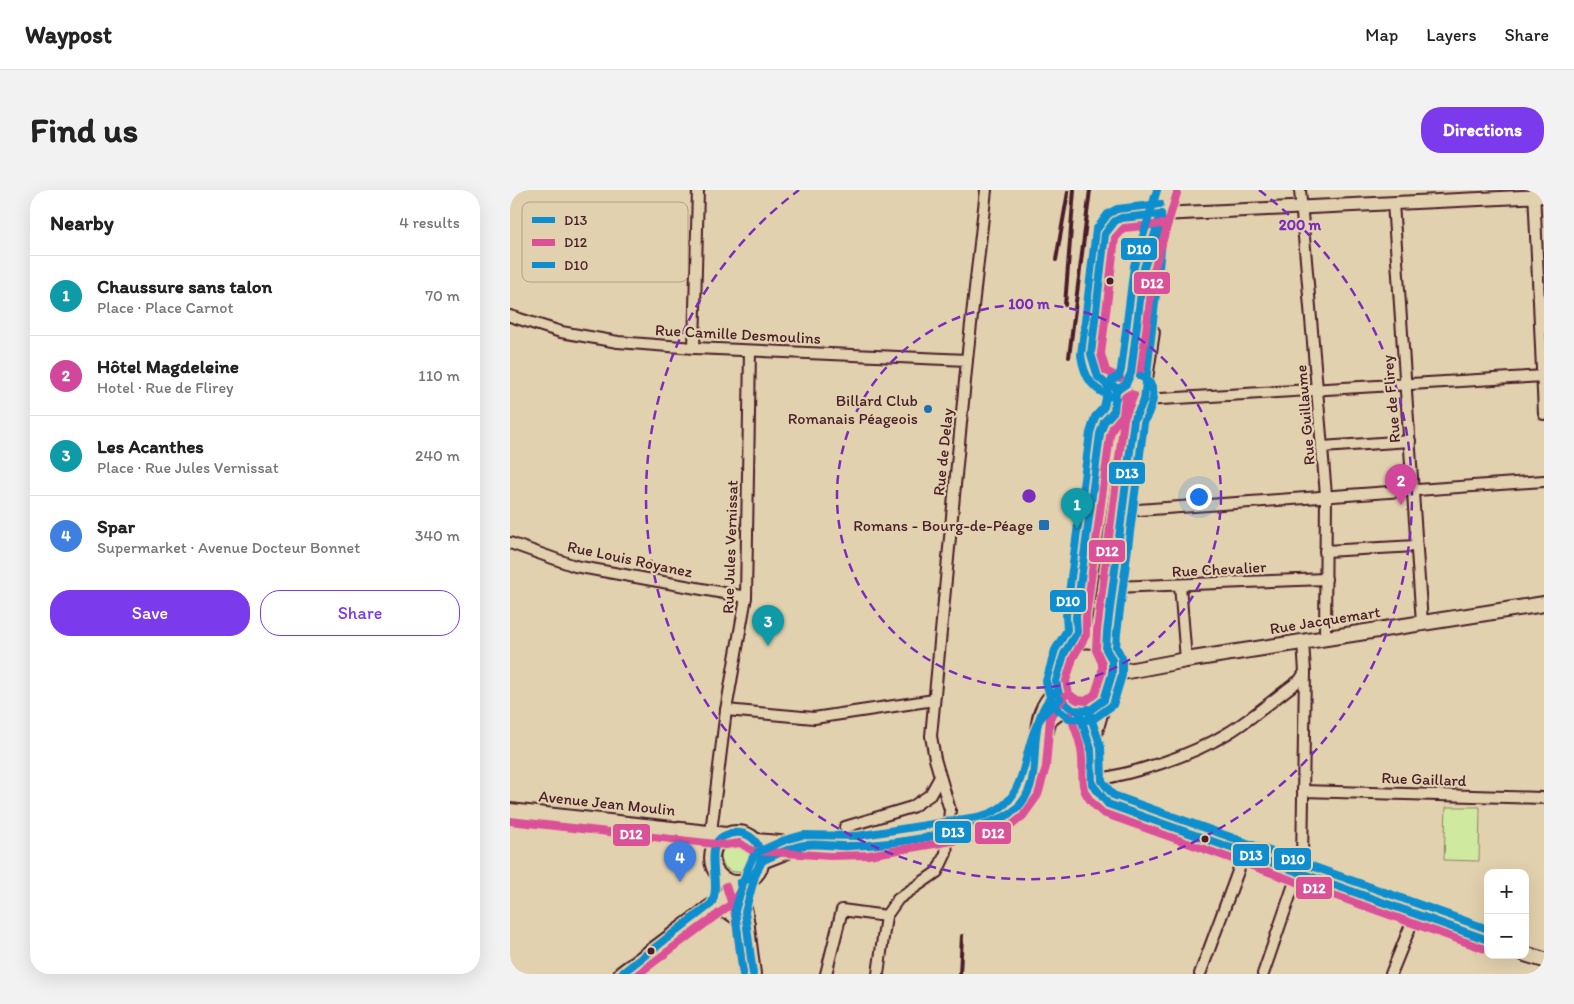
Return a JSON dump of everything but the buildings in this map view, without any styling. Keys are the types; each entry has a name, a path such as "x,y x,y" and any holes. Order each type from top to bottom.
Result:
{"main road":[{"path":"1034,770 1039,714 1056,691 1060,663 1083,622 1086,609 1115,404 1114,396 1139,356 1152,240 1167,190"},
{"path":"1115,404 1124,413 1136,412 1140,409 1144,396 1162,241 1161,214"},
{"path":"1122,386 1138,386 1144,396"},
{"path":"1106,649 1136,412"},
{"name":"Rue Jacquemart","path":"1112,674 1325,637 1544,604"},
{"path":"1071,645 1090,640 1106,649 1112,660 1112,674 1091,749 1090,781 1097,795 1108,804 1244,855 1484,939"},
{"path":"1056,691 1072,709 1091,749"},
{"path":"756,842 804,846 856,846 913,838 997,822 1017,808 1025,798 1049,720 1072,709 1088,711 1104,700"},
{"name":"Avenue Jean Moulin","path":"510,810 726,835"},
{"path":"706,832 714,848"},
{"path":"735,883 721,878 712,861 714,848 726,835 742,833 760,847 762,861 754,876 746,918"},
{"path":"762,861 784,851 804,846"},
{"path":"708,909 715,895 717,873"},
{"path":"621,974 724,897 735,883 754,876"},
{"path":"735,883 746,918 753,974"},
{"path":"708,909 728,911 746,918"},
{"path":"1529,955 1544,960"}],"street":[{"path":"694,348 698,190"},
{"name":"Rue de Delay","path":"886,916 898,899 937,872 946,853 950,810 931,736 967,360 986,190"},
{"name":"Rue Guillaume","path":"1300,190 1326,495 1325,637"},
{"path":"1161,214 1393,204 1537,194 1544,414"},
{"name":"Rue de Flirey","path":"1393,204 1422,623"},
{"name":"Rue Camille Desmoulins","path":"510,316 577,336 694,348 967,360"},
{"name":"Rue Jules Vernissat","path":"706,832 746,597 750,351"},
{"path":"1144,396 1318,390 1405,383 1543,377"},
{"path":"1322,447 1410,441"},
{"path":"1124,511 1326,495 1544,481"},
{"name":"Rue Louis Royanez","path":"510,543 575,566 746,597"},
{"path":"1325,551 1416,546"},
{"name":"Rue Chevalier","path":"1114,587 1326,579"},
{"path":"1180,586 1186,660"},
{"path":"1264,974 1302,861 1305,672 1303,641"},
{"path":"1090,781 1149,767 1208,744 1229,732 1300,680 1305,672"},
{"path":"726,710 814,718 934,700"},
{"path":"845,827 912,807 930,795 940,777"},
{"name":"Rue Gaillard","path":"1303,791 1544,798"},
{"path":"1200,974 1244,855"},
{"path":"826,974 842,910 886,916 878,974"},
{"path":"1392,974 1415,915"}],"green space":[{"path":"1446,807 1480,807 1479,861 1444,860"},
{"path":"736,842 746,847 751,857 746,867 736,872 726,867 721,857 726,847"}],"railway":[{"path":"1065,305 1074,190"},
{"path":"1069,357 1090,190"},
{"path":"1056,260 1068,192"},
{"path":"960,974 962,936"}],"transit line":[{"name":"D10","path":"1112,380 1119,376 1121,370 1134,266 1157,190"},
{"name":"D12","path":"1140,376 1154,270 1177,193"},
{"name":"D10","path":"1116,398 1101,392 1091,382 1084,370 1081,355 1096,230 1108,214 1117,209 1160,204"},
{"name":"D13","path":"1161,214 1162,241 1144,400 1134,420 1107,632 1106,649 1112,660 1112,674 1104,700 1089,711 1073,710 1060,699 1056,681 1064,654 1077,632 1076,617 1100,434 1104,422 1114,411 1116,391 1126,384 1131,373 1144,268 1161,214"},
{"name":"D13","path":"1118,388 1106,384 1098,377 1091,354 1105,234 1115,221 1121,218 1161,214"},
{"name":"D12","path":"1120,378 1106,371 1101,354 1115,238 1124,228 1162,224"},
{"name":"D10","path":"1109,384 1104,407 1095,417 1090,433 1066,616 1067,630 1055,650 1046,681 1052,705 1070,719 1092,720 1113,705 1122,675 1122,658 1116,647 1117,633 1144,423 1153,397 1151,385 1140,376"},
{"name":"D12","path":"1130,394 1134,395 1124,419 1097,631 1096,650 1102,663 1102,672 1095,694 1086,701 1077,700 1069,694 1066,681 1073,658 1086,635 1086,617 1110,436 1113,427 1123,415 1125,397 1130,394"},
{"name":"D13","path":"762,861 799,846 816,844 850,846 911,840 962,830 1004,817 1016,809 1026,796 1032,782 1039,721 1045,706 1056,691"},
{"name":"D12","path":"756,851 830,856 868,855 983,836 1007,829 1023,816 1038,795 1046,767 1050,718 1064,697"},
{"name":"D10","path":"758,852 785,840 803,835 857,836 977,817 993,812 1005,804 1013,795 1019,783 1037,724 1045,712 1060,699"},
{"name":"D10","path":"1088,709 1101,747 1102,781 1113,795 1484,928"},
{"name":"D13","path":"1079,712 1091,749 1092,784 1108,804 1484,939"},
{"name":"D12","path":"1070,715 1081,749 1084,790 1103,813 1484,949"},
{"name":"D12","path":"510,821 725,845 740,843 751,850"},
{"name":"D13","path":"621,974 711,904 715,887 714,848 724,836 736,833 746,834 754,840 759,848 761,857 758,867 752,876 740,883"},
{"name":"D10","path":"743,974 735,911 746,873 753,857"},
{"name":"D13","path":"753,974 745,912 755,876 762,861"},
{"name":"D12","path":"726,886 735,914 743,974"},
{"name":"D12","path":"638,974 730,905 742,889"}],"place":[{"name":"Billard Club Romanais Péageois","path":"928,409"},
{"name":"Hôtel Magdeleine","path":"1401,505"},
{"name":"Romans - Bourg-de-Péage","path":"1044,525"},
{"name":"Chaussure sans talon","path":"1077,529"},
{"name":"Les Acanthes","path":"768,646"},
{"name":"Spar","path":"680,882"}]}
